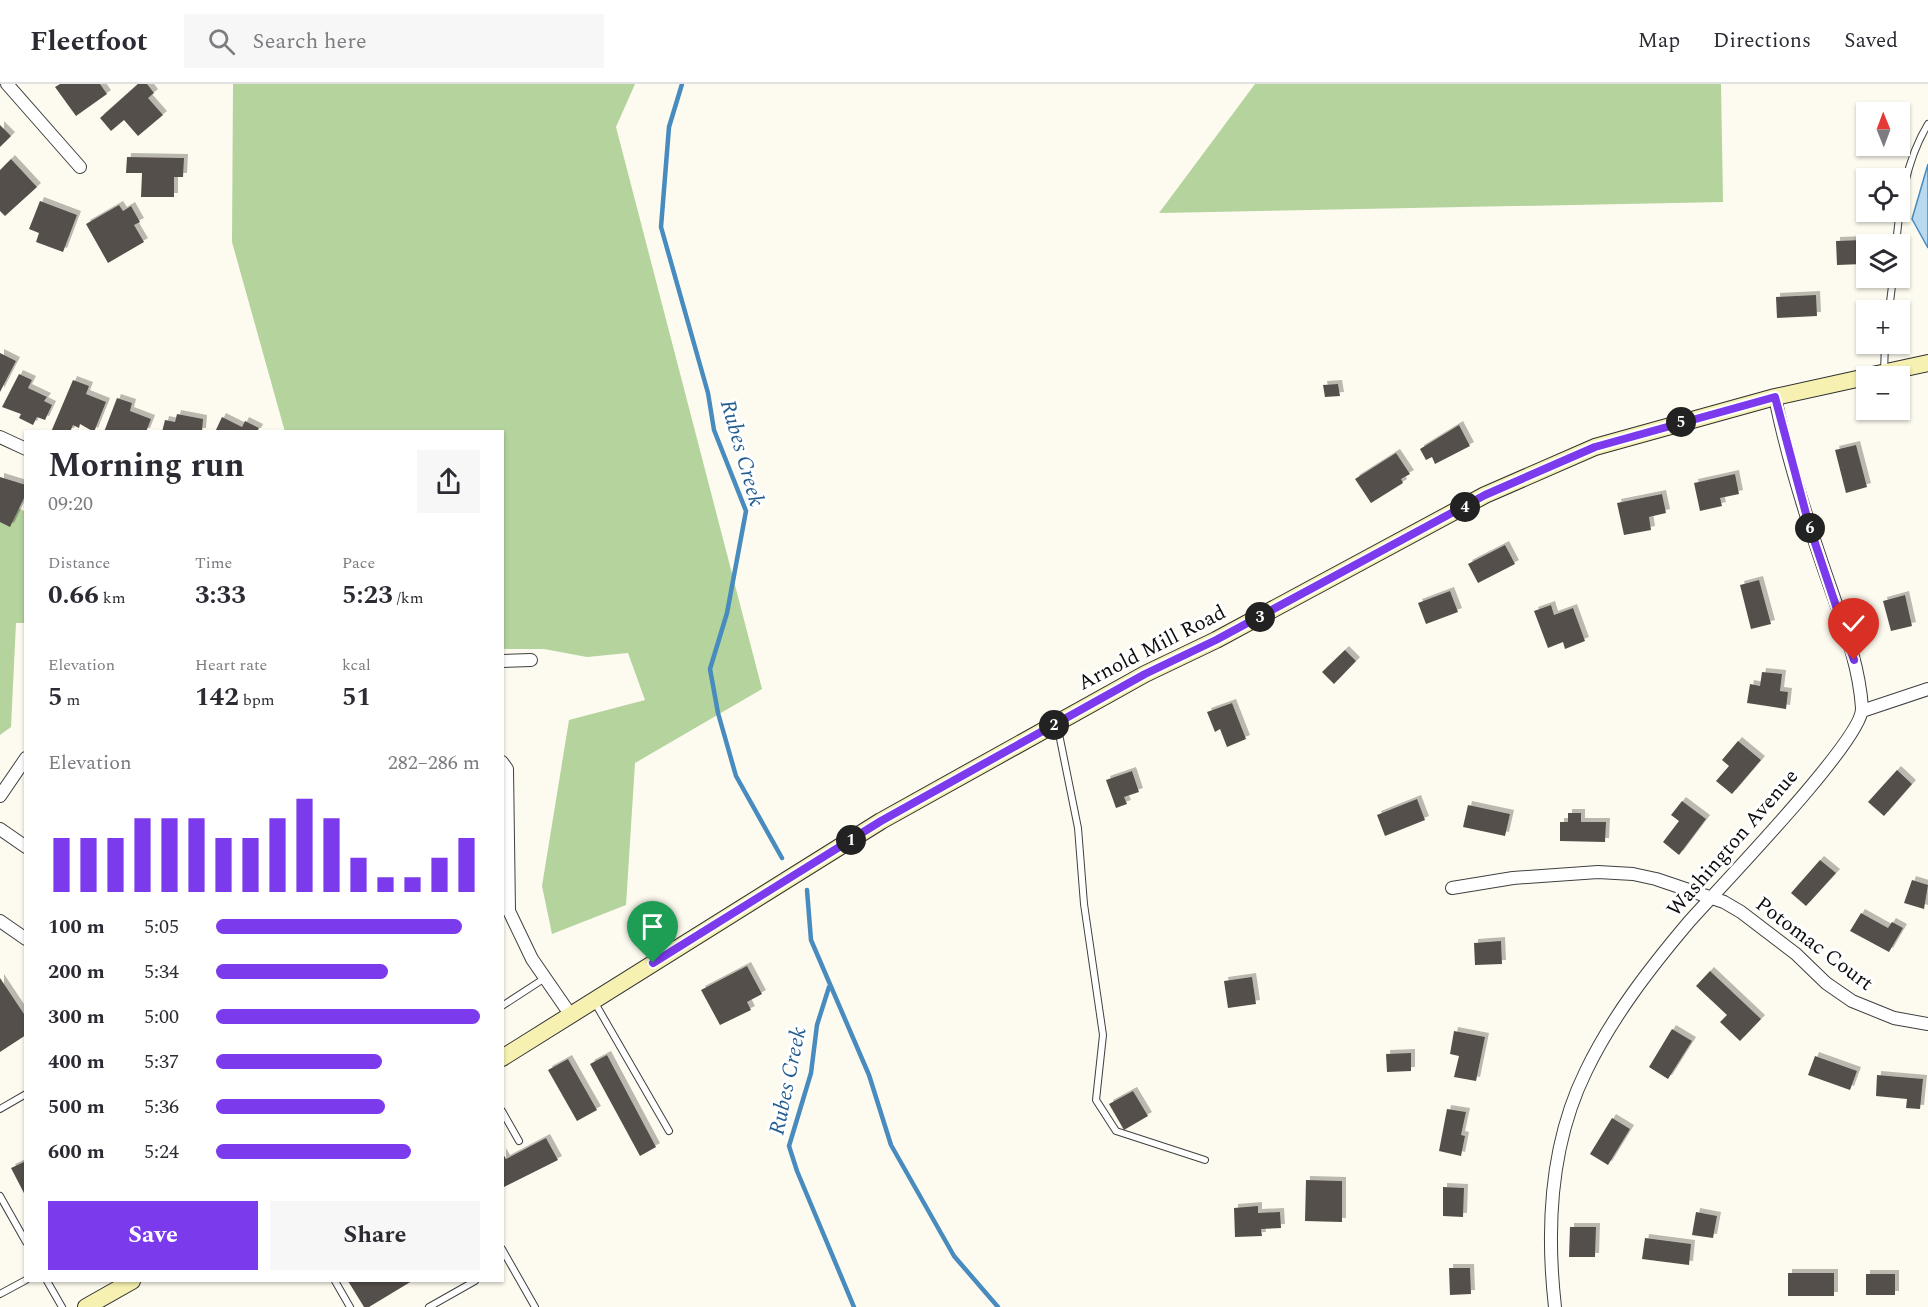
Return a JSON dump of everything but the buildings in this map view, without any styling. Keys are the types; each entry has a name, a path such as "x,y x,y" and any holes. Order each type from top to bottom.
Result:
{"main road":[{"name":"Arnold Mill Road","path":"1910,367 1928,363"},
{"name":"Arnold Mill Road","path":"504,1057 881,821 1056,724 1485,495 1554,463 1646,432 1775,397 1856,379"},
{"path":"86,1307 130,1282"}],"street":[{"path":"7,84 80,167"},
{"path":"1775,397 1809,525 1854,660 1862,711 1928,689"},
{"path":"0,437 24,448"},
{"path":"504,661 531,660"},
{"name":"Washington Avenue","path":"1555,1307 1550,1230 1558,1158 1569,1112 1585,1072 1609,1028 1689,922 1756,852 1827,765 1850,734 1862,711"},
{"path":"0,796 24,761"},
{"path":"504,765 507,769 508,911 532,959 570,1014"},
{"path":"0,829 24,846"},
{"name":"Potomac Court","path":"1452,888 1513,878 1610,873 1656,879 1741,912 1797,954 1826,983 1852,1001 1894,1018 1928,1024"},
{"path":"0,921 24,938"}],"lane":[{"path":"1897,234 1907,174 1928,124"},
{"path":"1056,724 1078,828 1084,904 1103,1035 1096,1100 1116,1131 1205,1160"},
{"path":"504,1005 545,978"},
{"path":"593,1000 669,1131"},
{"path":"0,1108 24,1095"},
{"path":"504,1115 519,1141"},
{"path":"0,1196 24,1238"},
{"path":"504,1252 535,1307"},
{"path":"504,1265 510,1262"},
{"path":"0,1294 24,1281"},
{"path":"48,1282 62,1307"},
{"path":"336,1282 350,1307"},
{"path":"429,1307 474,1282"}],"green space":[{"path":"233,84 635,84 616,127 762,689 635,763 626,905 552,934 542,886 569,720 645,700 628,653 587,657 544,649 504,649 504,430 284,430 232,242"},
{"path":"1255,84 1721,84 1723,202 1159,213"},
{"path":"0,499 24,511 24,623 16,623 11,727 0,735"}],"water":[{"path":"1928,164 1928,248 1912,219"}],"waterway":[{"name":"Rubes Creek","path":"682,84 669,127 661,227 708,393 714,430 746,511 727,613 710,669 718,713 736,776 782,858"},
{"path":"807,890 811,940 869,1075 891,1145 954,1256 998,1307"},
{"name":"Rubes Creek","path":"829,987 817,1025 811,1073 789,1146 797,1171 854,1307"}],"route":[{"path":"653,963 881,821 1145,674 1216,640 1485,495 1595,447 1775,397 1782,431 1809,525 1854,660"}]}
